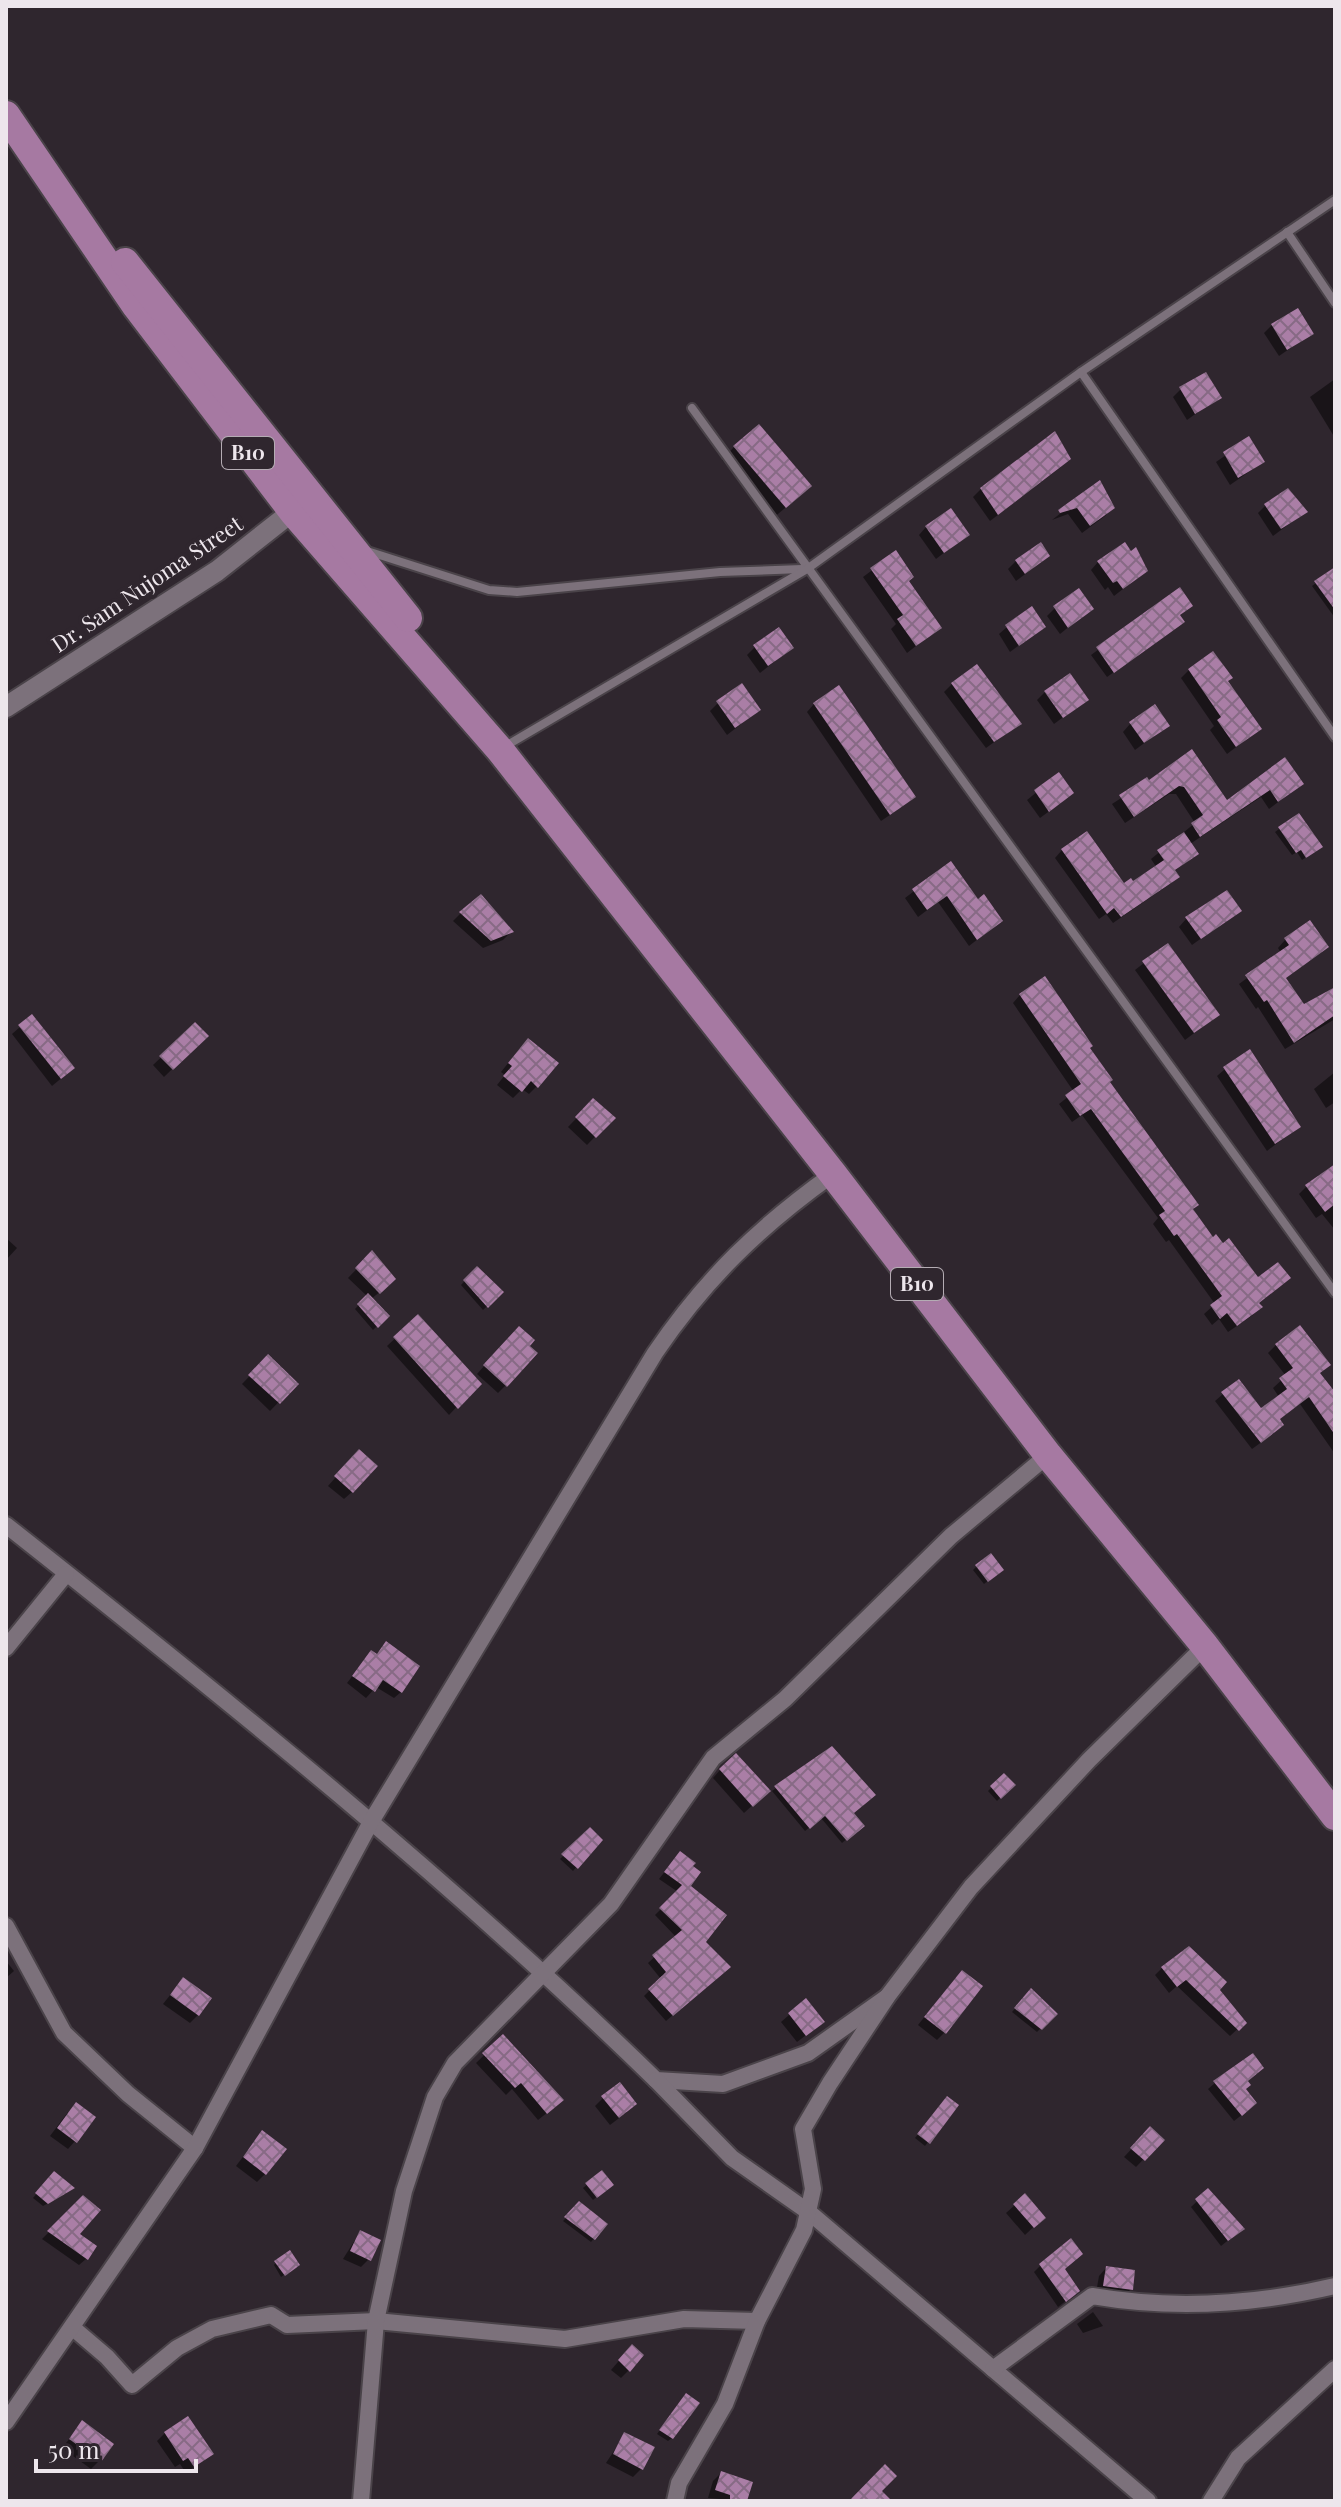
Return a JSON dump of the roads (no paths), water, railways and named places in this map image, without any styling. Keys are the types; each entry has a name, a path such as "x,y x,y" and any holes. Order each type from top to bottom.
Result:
{"highway":[{"name":"B10","path":"14,126 152,294 302,504 500,750 833,1174 1048,1455 1205,1646 1335,1816"},
{"name":"B10","path":"302,504 351,545 428,642 500,750"}],"street":[{"name":"Dr. Sam Nujoma Street","path":"6,707 217,571 302,504"},
{"path":"6,2422 195,2148 372,1820 685,1309 741,1247 833,1174"},
{"path":"361,2501 376,2321 404,2191 435,2097 455,2063 611,1904 713,1758 785,1699 951,1536 1048,1455"},
{"path":"6,1525 372,1820 543,1970 732,2158 810,2213 1148,2501"},
{"path":"6,1648 66,1574"},
{"path":"675,2501 679,2483 725,2404 757,2321 810,2213 813,2189 803,2129 887,1997 971,1887 1089,1760 1205,1646"},
{"path":"6,1926 64,2033 128,2094 195,2148"},
{"path":"656,2080 723,2084 808,2053 887,1997"},
{"path":"993,2369 1092,2296 1138,2304 1235,2304 1335,2286"},
{"path":"73,2328 107,2357 132,2385 177,2348 212,2329 271,2315 287,2325 376,2321 565,2339 684,2319 757,2321"},
{"path":"1211,2501 1238,2458 1335,2369"}],"lane":[{"path":"500,750 807,569 1081,372 1335,200"},
{"path":"1287,232 1335,303"},
{"path":"1081,372 1335,737"},
{"path":"692,408 1335,1293"},
{"path":"351,545 489,590 517,592 720,572 807,569"}]}
